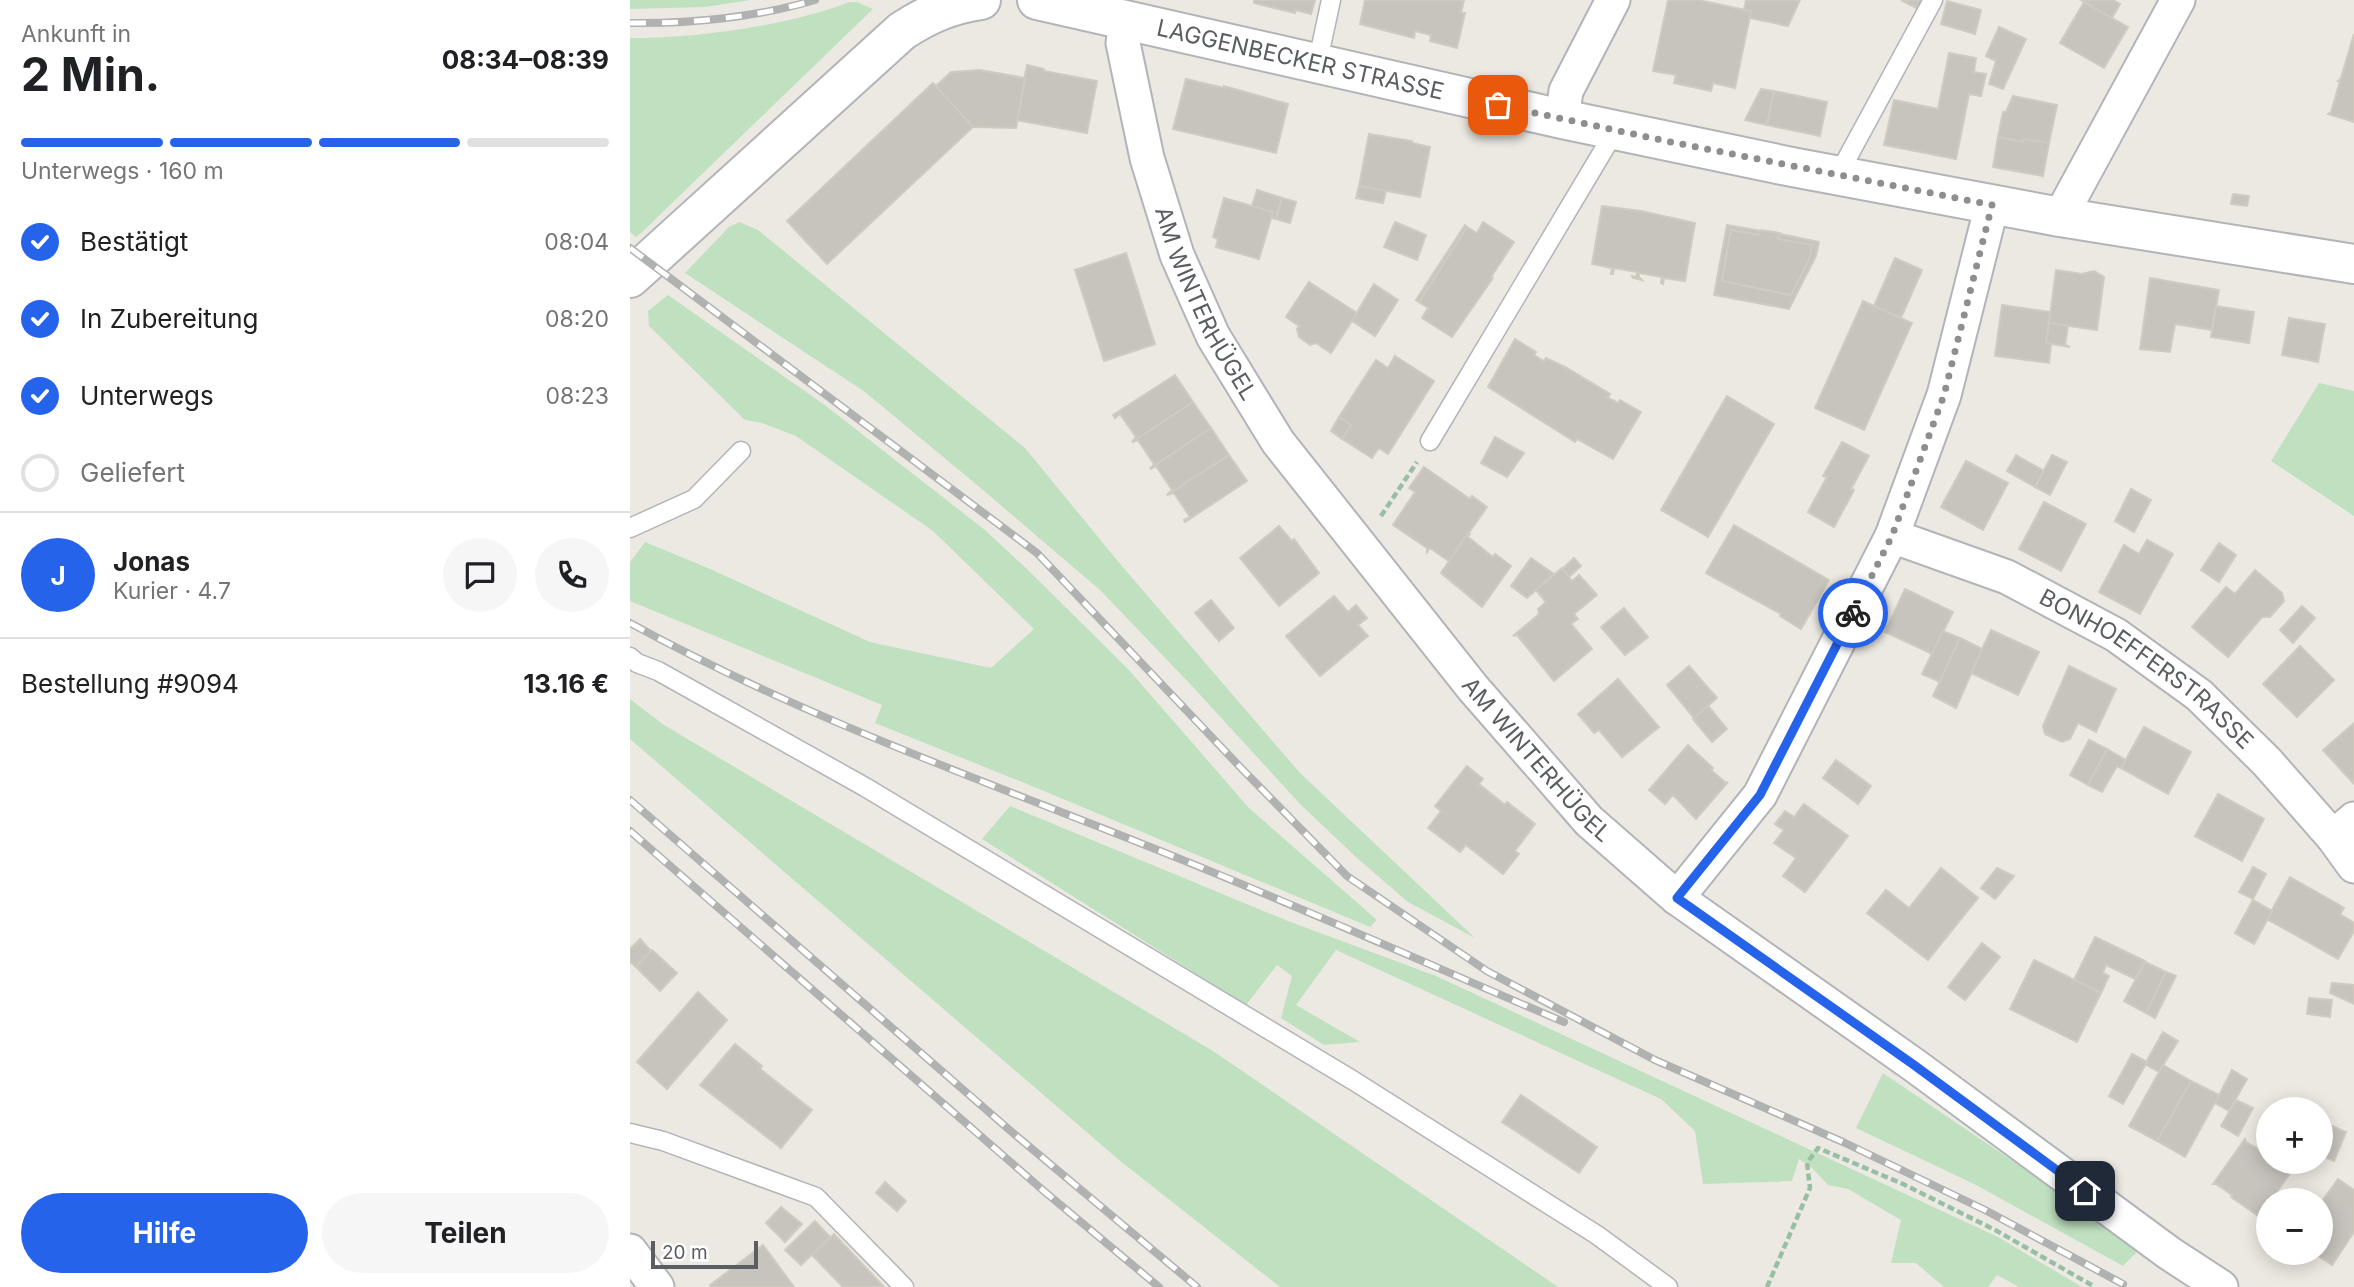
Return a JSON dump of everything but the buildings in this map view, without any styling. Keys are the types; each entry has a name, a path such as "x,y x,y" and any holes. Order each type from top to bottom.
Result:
{"street":[{"path":"630,278 902,31 927,15 959,3 981,0"},
{"name":"LAGGENBECKER STRASSE","path":"1037,0 1615,131 1992,205 2354,264"},
{"path":"1562,120 1566,92 1613,0"},
{"path":"2060,217 2178,0"},
{"name":"AM WINTERHÜGEL","path":"1126,19 1123,43 1147,158 1177,255 1213,336 1278,442 1473,688 1589,821 1677,898 1914,1065 2169,1253 2221,1287"},
{"path":"1677,898 1760,795 1892,536 1944,395 1992,205"},
{"name":"BONHOEFFERSTRASSE","path":"1892,536 2007,577 2116,635 2199,695 2267,762 2343,828 2354,866"},
{"path":"630,1251 657,1287"}],"lane":[{"path":"1317,65 1331,0"},
{"path":"1838,175 1933,0"},
{"path":"1430,441 1615,131"},
{"path":"630,528 694,499 741,450"},
{"path":"630,657 865,787 1354,1081 1597,1235 1668,1287"},
{"path":"630,1133 663,1141 816,1197 904,1287"}],"path":[{"path":"1361,548 1430,441"},
{"path":"1767,1287 1810,1188 1807,1163 1818,1148 1903,1184 1997,1231 2095,1287"}],"green space":[{"path":"630,0 751,0 705,7 630,9"},
{"path":"850,2 873,9 640,234 636,237 630,232 630,38 684,36 742,29 798,18"},
{"path":"739,222 758,230 1025,448 1121,565 1300,773 1475,938 1408,902 1357,858 1301,805 1100,590 983,490 865,392 685,273 729,227"},
{"path":"668,295 826,406 985,530 1129,670 1249,808 1377,920 1370,927 875,723 882,705 630,601 630,562 645,542 870,642 991,668 1034,629 933,531 796,436 762,423 745,420 649,326 648,311"},
{"path":"2319,383 2354,391 2354,516 2271,461"},
{"path":"630,699 664,725 1213,1051 1558,1287 1280,1287 1119,1160 630,739"},
{"path":"1010,806 1288,921 1436,976 1998,1237 2082,1287 2019,1287 1997,1275 1988,1287 1944,1287 1916,1263 1891,1263 1901,1220 1848,1189 1828,1185 1799,1159 1792,1181 1703,1184 1695,1131 1661,1099 1336,950 1296,1005 1360,1042 1324,1045 1281,1018 1292,976 1277,965 1246,1005 982,839"},
{"path":"1883,1073 2141,1248 2123,1266 1976,1185 1856,1128"}],"railway":[{"path":"630,23 724,18 815,0"},
{"path":"630,248 1037,553 1347,876 1487,971 1655,1060 1843,1142 1985,1210 2123,1284"},
{"path":"630,623 817,714 1247,886 1564,1022"},
{"path":"630,800 1013,1133 1197,1287"},
{"path":"630,831 1045,1192 1159,1287"}],"way so far":[{"path":"1498,105 1992,205 1944,395 1892,536 1853,613"}],"route":[{"path":"1853,613 1760,795 1677,898 1914,1065 2085,1191"}]}
